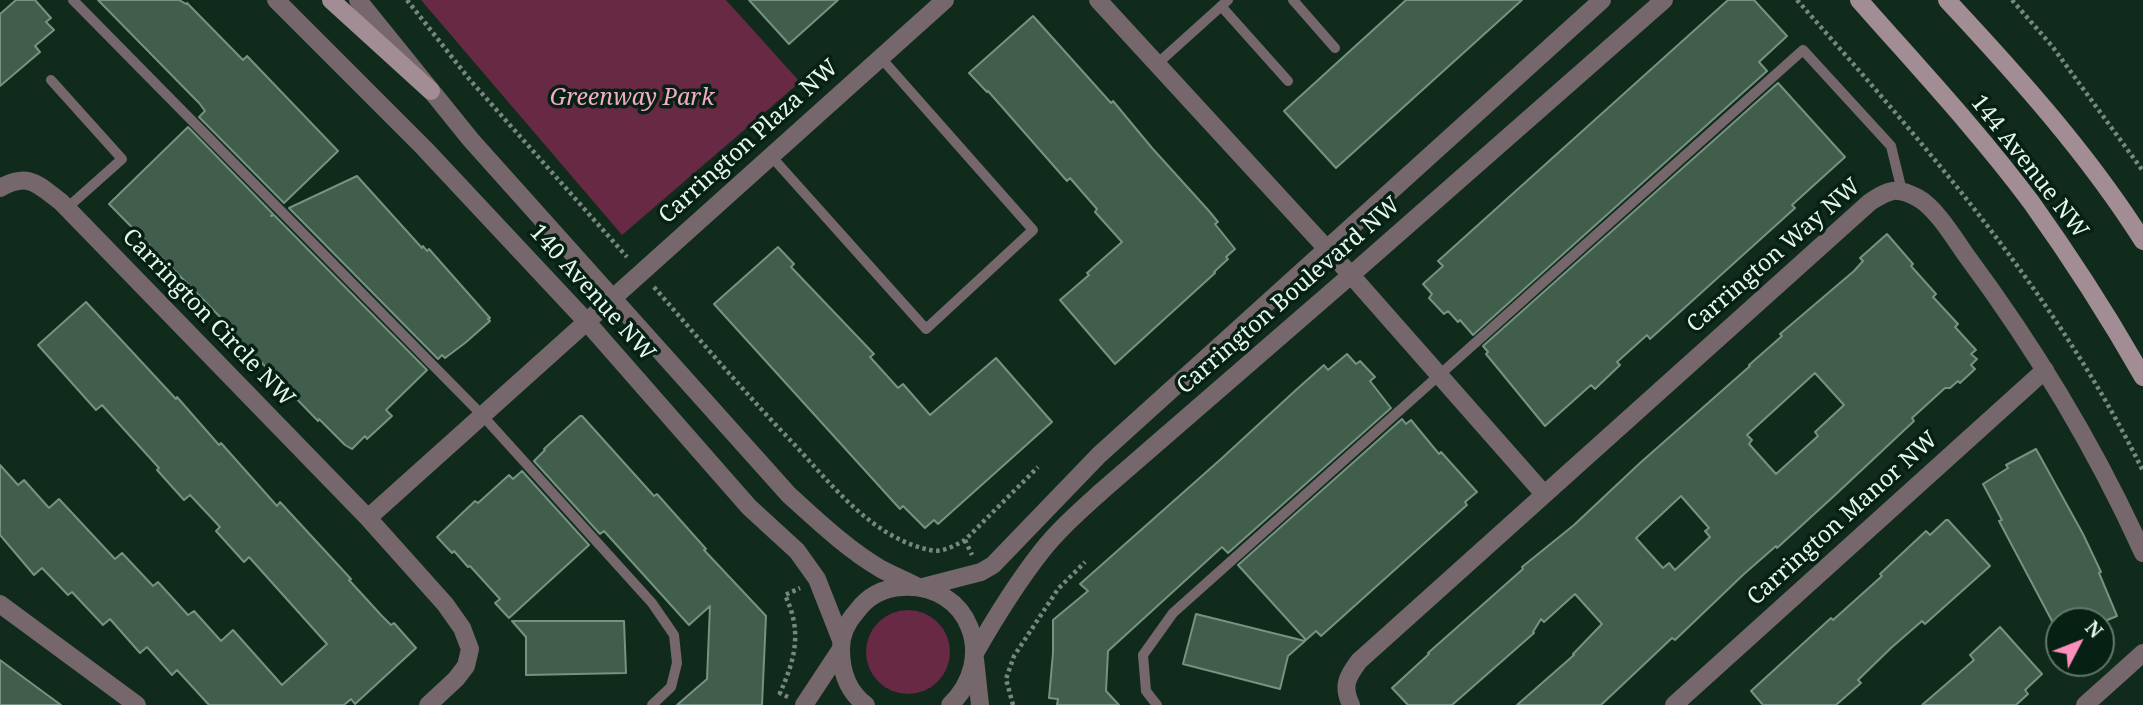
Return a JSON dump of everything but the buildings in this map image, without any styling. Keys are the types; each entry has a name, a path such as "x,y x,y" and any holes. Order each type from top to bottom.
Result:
{"main road":[{"path":"331,0 431,91"},
{"name":"144 Avenue NW","path":"1859,0 1985,145 2030,202 2079,273 2143,377"},
{"name":"144 Avenue NW","path":"1948,0 2072,141 2143,242"}],"street":[{"name":"140 Avenue NW","path":"276,0 424,148 586,321 749,507 804,559 817,579 841,644 846,681 866,705"},
{"name":"140 Avenue NW","path":"358,0 488,159 789,495 858,554 882,569 944,596 961,611 971,631 979,705"},
{"name":"Carrington Plaza NW","path":"586,321 945,0"},
{"path":"1098,0 1351,275 1544,494"},
{"name":"Carrington Boulevard NW","path":"920,587 981,572 993,565 1099,456 1602,0"},
{"name":"Carrington Boulevard NW","path":"975,656 1007,600 1035,561 1068,523 1664,0"},
{"name":"Carrington Circle NW","path":"0,188 14,180 27,180 41,187 67,208 368,518 445,604 462,628 470,649 466,666 456,680 428,705"},
{"name":"Carrington Way NW","path":"1351,705 1345,688 1350,673 1359,661 1870,202 1888,191 1902,191"},
{"path":"1902,191 1921,199 1939,218 2001,302 2095,455 2143,552"},
{"path":"368,518 586,321"},
{"name":"Carrington Manor NW","path":"1674,705 2045,370"},
{"path":"804,705 841,644 848,621 865,600 889,588 920,587"},
{"path":"0,604 137,705"},
{"path":"2085,705 2143,653"},
{"path":"950,705 968,684 975,656"}],"lane":[{"path":"73,0 482,415 652,603 674,635 677,663 671,687 652,705"},
{"path":"1293,0 1335,48"},
{"path":"1157,64 1224,3 1288,81"},
{"path":"1157,705 1146,691 1143,655 1173,613 1803,50 1891,146 1902,191"},
{"path":"771,156 926,329 1033,230 881,58"},
{"path":"51,80 122,159 67,208"}],"path":[{"path":"407,0 470,80 744,391 857,510 890,533 914,545 933,551 950,548 965,540 1038,467"},
{"path":"1797,0 1901,117 2001,242 2046,304 2096,384 2143,471"},
{"path":"2011,0 2052,46 2143,172"},
{"path":"1013,705 1006,679 1014,656 1058,589 1085,562"}],"green space":[{"name":"Greenway Park","path":"421,0 726,0 800,82 622,235"},
{"path":"908,610 924,613 938,622 947,636 950,652 947,668 938,682 924,691 908,694 892,691 878,682 869,668 866,652 869,636 878,622 892,613"}]}
